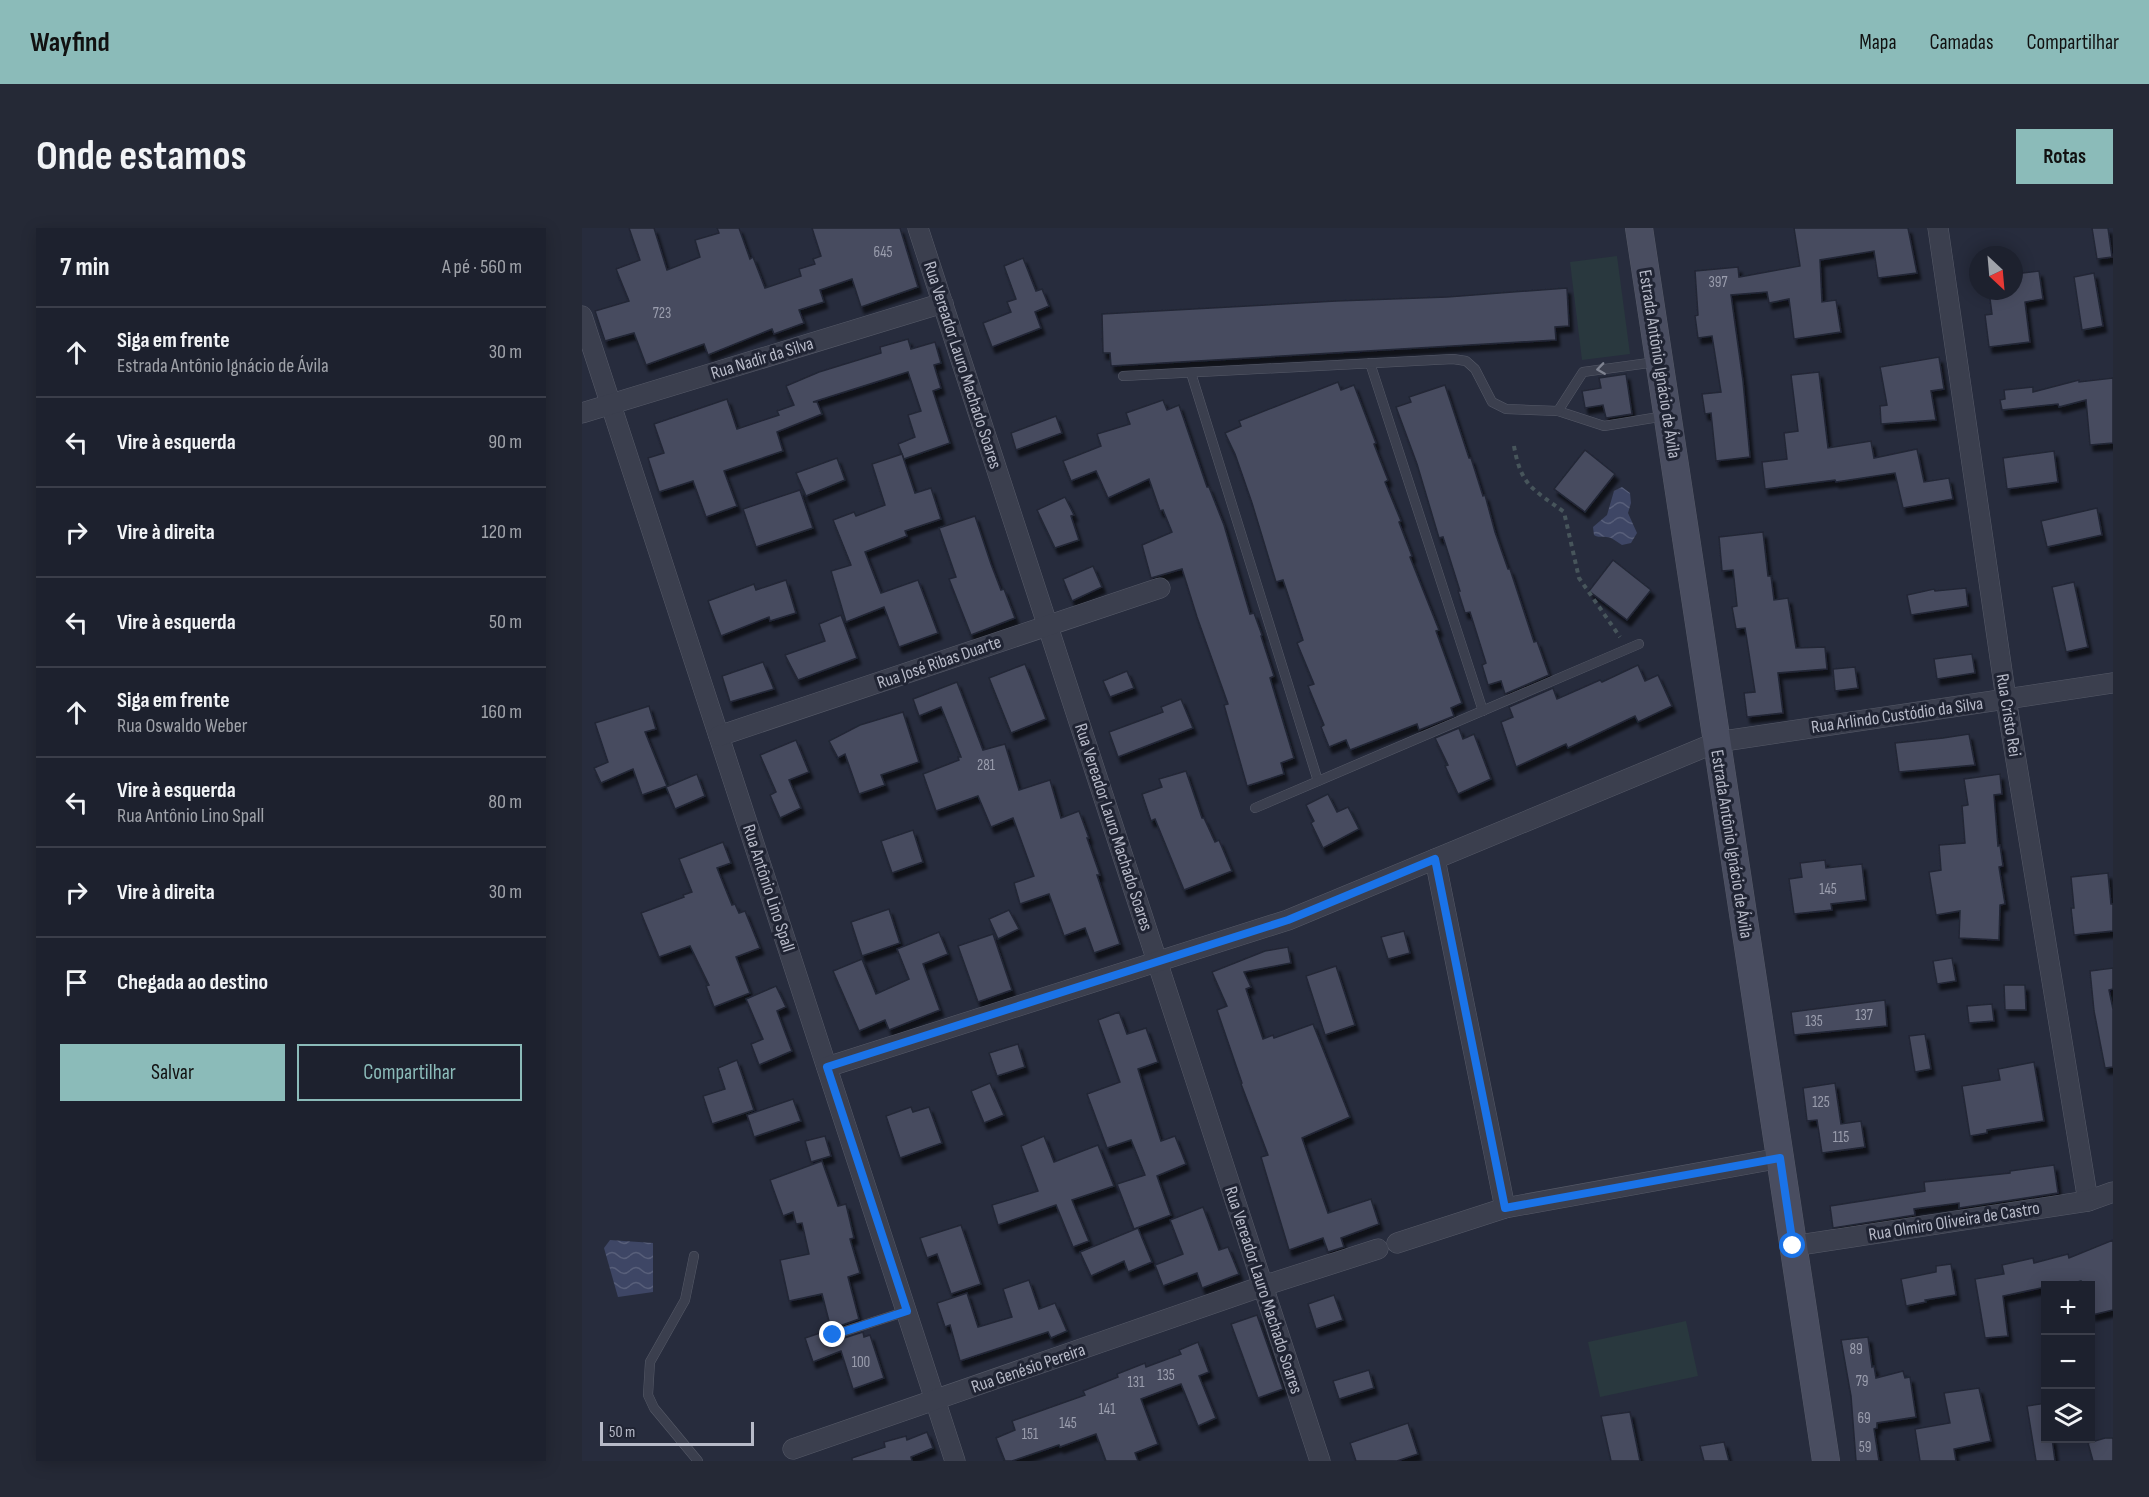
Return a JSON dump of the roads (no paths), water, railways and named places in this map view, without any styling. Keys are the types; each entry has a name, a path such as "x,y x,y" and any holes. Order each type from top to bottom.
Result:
{"street":[{"name":"Rua Vereador Lauro Machado Soares","path":"918,228 1320,1461"},
{"name":"Estrada Antônio Ignácio de Ávila","path":"1639,228 1826,1461"},
{"name":"Rua Cristo Rei","path":"1938,228 2006,699 2088,1201"},
{"name":"Rua Nadir da Silva","path":"582,412 943,303"},
{"name":"Rua Antônio Lino Spall","path":"582,316 955,1461"},
{"name":"Rua José Ribas Duarte","path":"719,736 1160,588"},
{"name":"Rua Arlindo Custódio da Silva","path":"827,1067 1288,920 1717,742 2113,683"},
{"path":"1435,859 1505,1208"},
{"name":"Rua Genésio Pereira","path":"793,1449 1263,1286 1505,1208 1780,1158"},
{"name":"Rua Olmiro Oliveira de Castro","path":"1793,1246 2088,1201 2113,1192"}],"lane":[{"path":"1123,376 1453,359 1466,362 1475,369 1492,402 1506,409 1558,411 1604,426 1668,416"},
{"path":"1558,411 1583,372 1659,361"},
{"path":"1370,363 1483,711"},
{"path":"1191,373 1318,781"},
{"path":"1254,808 1640,644"},
{"path":"694,1256 686,1300 650,1362 648,1395 654,1408 698,1461"},
{"path":"833,1335 907,1311"}],"water":[{"path":"1622,487 1630,493 1631,503 1628,513 1637,533 1631,543 1622,545 1610,538 1594,535 1593,527 1607,515 1614,491"},
{"path":"610,1240 653,1243 653,1292 618,1297 604,1248"}]}
